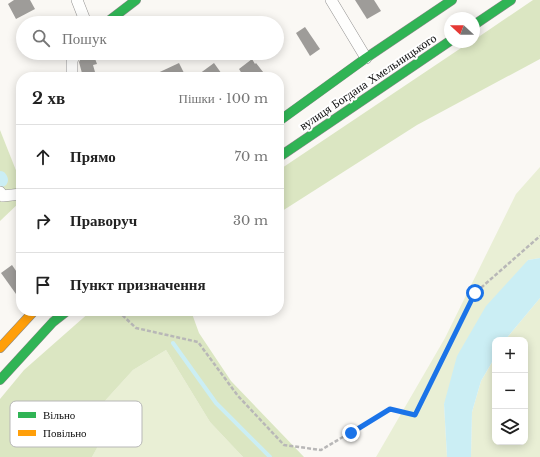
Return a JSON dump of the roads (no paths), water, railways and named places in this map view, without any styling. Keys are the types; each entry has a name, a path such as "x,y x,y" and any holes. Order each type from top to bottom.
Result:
{"main road":[{"path":"115,16 136,0"},
{"path":"284,118 366,58 452,0"},
{"path":"480,21 511,0"},
{"name":"вулиця Богдана Хмельницького","path":"284,154 444,45"},
{"path":"0,348 29,316"},
{"path":"0,380 53,322 61,316"}],"street":[{"path":"77,0 83,16"},
{"path":"331,0 366,58"},
{"path":"72,60 72,72"},
{"path":"0,192 3,196 16,195"}],"water":[{"path":"540,258 540,298 508,337 492,337 492,362 481,381 472,412 471,457 447,457 444,404 457,356 486,306 528,260"}],"waterway":[{"path":"173,343 216,403 270,457"}]}
